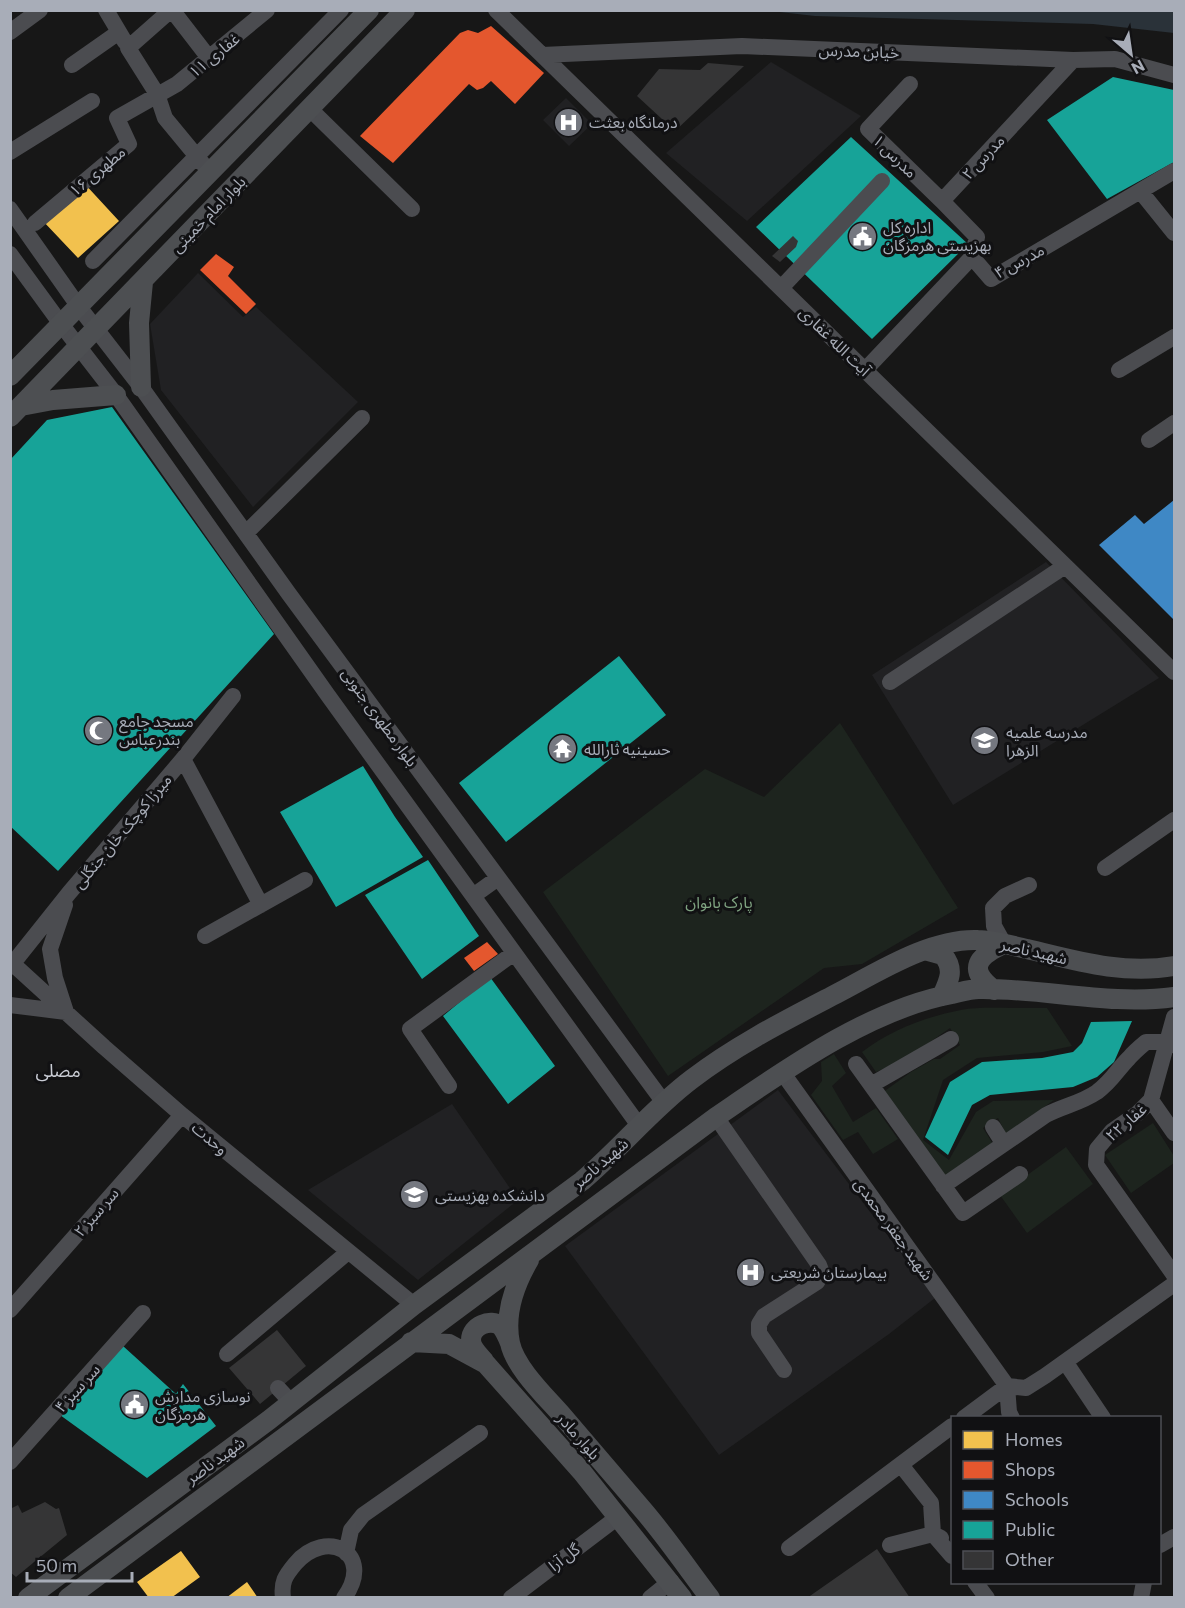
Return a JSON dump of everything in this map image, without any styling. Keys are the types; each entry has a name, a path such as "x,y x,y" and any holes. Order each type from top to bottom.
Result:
{"main road":[{"name":"بلوار امام خمینی","path":"10,376 369,10"},
{"name":"بلوار امام خمینی","path":"16,411 405,10"},
{"path":"141,387 139,323 143,282"},
{"path":"16,411 53,400 116,395"},
{"name":"شهید ناصر","path":"28,1598 269,1420 284,1395 414,1305 582,1181 690,1080 722,1057 761,1034 895,963 925,950 961,940 1004,944 1083,962 1137,970 1174,966"},
{"path":"994,990 978,974 977,965 989,951 1004,944"},
{"path":"925,950 943,955 948,960 951,969 950,977 942,996"},
{"name":"شهید ناصر","path":"68,1598 716,1117 782,1072 874,1019 906,1006 977,989 1150,1000 1174,996"},
{"name":"بلوار مادر","path":"531,1255 519,1278 512,1299 509,1321 510,1343 518,1359 530,1377 645,1512 710,1598"},
{"path":"486,1364 471,1341 473,1333 479,1326 495,1323 501,1327 510,1343"},
{"name":"بلوار مادر","path":"411,1342 449,1344 486,1364 618,1517 676,1589"},
{"path":"269,1420 284,1439"}],"street":[{"path":"10,32 39,10"},
{"path":"106,10 157,94 165,118 210,173"},
{"path":"128,48 172,10 209,58"},
{"name":"غفاری ۱۱","path":"157,94 177,84 267,10"},
{"path":"93,261 341,10"},
{"name":"آیت الله غفاری","path":"496,10 1065,566 1171,663"},
{"path":"72,65 119,32"},
{"name":"خیابن مدرس","path":"542,56 742,46 1073,60 1115,59 1174,75"},
{"name":"مدرس ۲","path":"942,201 1073,60"},
{"name":"مدرس ۱","path":"910,84 868,129 942,201"},
{"path":"268,85 282,100"},
{"name":"مطهری ۱۶","path":"35,223 129,144 117,118 157,94"},
{"path":"10,152 92,101"},
{"path":"310,109 412,209"},
{"name":"مدرس ۴","path":"865,370 972,257 991,279 1174,171"},
{"path":"781,288 882,181"},
{"path":"1141,192 1174,233"},
{"path":"942,201 977,237 972,257"},
{"path":"10,208 79,307"},
{"path":"10,254 61,324"},
{"name":"بلوار مطهری جنوبی","path":"79,307 141,387 275,575 664,1104"},
{"name":"بلوار مطهری جنوبی","path":"61,324 116,395 254,591 640,1127"},
{"path":"1119,370 1174,337"},
{"path":"246,533 362,418"},
{"path":"1149,440 1174,423"},
{"path":"890,682 1065,566"},
{"path":"254,591 275,575"},
{"name":"میرزا کوچک خان جنگلی","path":"12,966 69,893 183,759 233,696"},
{"path":"183,759 261,905"},
{"path":"1105,868 1174,820"},
{"path":"473,896 498,878"},
{"path":"205,936 305,880"},
{"path":"1004,944 994,926 993,908 1005,896 1029,885"},
{"path":"10,1005 66,1012 55,978 51,949 69,893"},
{"path":"449,1086 410,1029 514,953"},
{"name":"وحدت","path":"12,966 182,1115 414,1305"},
{"name":"غفار ۲۲","path":"1174,1017 1171,1044 1151,1100 1138,1113 1112,1131 1097,1149 1096,1165 1174,1275"},
{"path":"871,1085 951,1039"},
{"path":"943,1186 1046,1115 1064,1106 1083,1101 1098,1091 1116,1076 1128,1058 1146,1042 1171,1044"},
{"path":"856,1064 963,1213 1020,1174"},
{"name":"شهید جعفر محمدی","path":"782,1072 1007,1386 1011,1416"},
{"path":"1151,1100 1174,1133"},
{"name":"سر سبز ۲","path":"10,1310 182,1115"},
{"path":"716,1117 819,1265 822,1273 817,1282 764,1316 759,1324 759,1333 784,1371"},
{"path":"993,1126 1004,1143"},
{"path":"228,1354 348,1252"},
{"path":"967,1416 1007,1386 1026,1388 1066,1363 1174,1284"},
{"name":"سر سبز ۴","path":"10,1462 143,1313"},
{"path":"1066,1363 1102,1416"},
{"path":"789,1548 951,1427"},
{"path":"346,1553 351,1530 363,1515 480,1433"},
{"path":"901,1465 931,1503 933,1534 951,1555"},
{"name":"گل آرا","path":"511,1598 618,1517"},
{"path":"890,1545 933,1534 951,1543"},
{"path":"283,1598 284,1577 305,1554 321,1546 333,1546 346,1553 355,1567 355,1576 344,1598"},
{"path":"976,1584 987,1598"},
{"path":"650,1598 676,1589"}],"shaded area":[{"path":"771,11 1174,11 1174,33 1093,24 815,16"},
{"path":"771,62 861,116 747,221 666,153"},
{"name":"درمانگاه بعثت","path":"566,98 592,124 569,146 543,120"},
{"path":"198,273 243,317 256,307 358,402 253,507 161,390 150,324"},
{"name":"مدرسه علمیه الزهرا","path":"1046,562 1159,678 953,805 872,675"},
{"name":"بیمارستان شریعتی","path":"778,1090 935,1298 889,1334 719,1455 565,1246"},
{"name":"دانشکده بهزیستی","path":"452,1104 518,1200 418,1280 308,1190"}],"green space":[{"name":"پارک بانوان","path":"840,723 958,908 862,964 824,968 668,1076 543,892 705,769 764,797"},
{"path":"1047,1008 1072,1046 1043,1052 977,1058 943,1080 923,1140 949,1160 976,1112 993,1101 1054,1100 1006,1134 998,1118 983,1128 993,1144 944,1180 882,1093 911,1072 934,1059 940,1059 960,1045 950,1028 906,1059 876,1072 862,1052 909,1025 934,1016 967,1009"},
{"path":"834,1054 846,1073 832,1086 853,1122 876,1108 898,1139 873,1154 858,1132 843,1140 811,1095 822,1081 821,1062"},
{"path":"1153,1123 1174,1156 1174,1163 1131,1193 1105,1155"},
{"path":"1066,1147 1093,1184 1027,1233 1000,1195"}],"building: Homes":[{"path":"83,182 119,221 78,258 42,220"},
{"path":"181,1551 200,1577 171,1598 149,1598 137,1582"},
{"path":"247,1582 258,1598 226,1598"}],"building: Shops":[{"path":"491,26 544,73 515,104 491,81 477,90 469,84 393,163 360,136 460,33 468,30 478,33"},
{"path":"216,254 234,267 228,276 256,304 246,314 200,270"},
{"path":"487,942 498,954 474,971 464,958"}],"building: Schools":[{"path":"1174,500 1174,620 1099,545 1135,515 1144,524"}],"building: Public":[{"path":"1113,77 1174,90 1174,162 1107,199 1047,120"},
{"name":"اداره کل بهزیستی هرمزگان","path":"851,137 968,244 872,339 756,227"},
{"name":"مسجد جامع بندرعباس","path":"112,407 274,634 58,871 10,826 10,460 47,420"},
{"name":"حسینیه ثارالله","path":"619,656 666,715 506,842 459,783"},
{"path":"363,766 423,857 336,907 280,812"},
{"path":"428,860 479,936 422,979 365,895"},
{"path":"490,977 555,1066 508,1104 443,1016"},
{"path":"1132,1021 1114,1062 1097,1077 1073,1087 990,1095 972,1105 948,1155 925,1137 950,1082 982,1062 1042,1058 1073,1052 1082,1043 1091,1022"},
{"name":"نوسازی مدارش هرمزگان","path":"123,1346 176,1394 183,1384 216,1426 147,1478 60,1415"}],"building: Other":[{"path":"708,63 744,66 675,131 637,96 659,69 700,70"},
{"path":"793,236 798,241 796,247 780,262 772,256"},
{"path":"277,1330 306,1366 260,1404 229,1368"},
{"path":"45,1502 56,1509 59,1508 67,1535 16,1577 10,1572 10,1509 18,1505 22,1513"},
{"path":"877,1549 910,1598 807,1598"}],"place":[{"name":"درمانگاه بعثت","path":"568,122"},
{"name":"اداره کل بهزیستی هرمزگان","path":"862,236"},
{"name":"مسجد جامع بندرعباس","path":"98,730"},
{"name":"مدرسه علمیه الزهرا","path":"985,741"},
{"name":"حسینیه ثارالله","path":"563,749"},
{"name":"دانشکده بهزیستی","path":"414,1195"},
{"name":"بیمارستان شریعتی","path":"750,1272"},
{"name":"نوسازی مدارش هرمزگان","path":"134,1405"}],"district":[{"name":"مصلی","path":"58,1071"}]}
